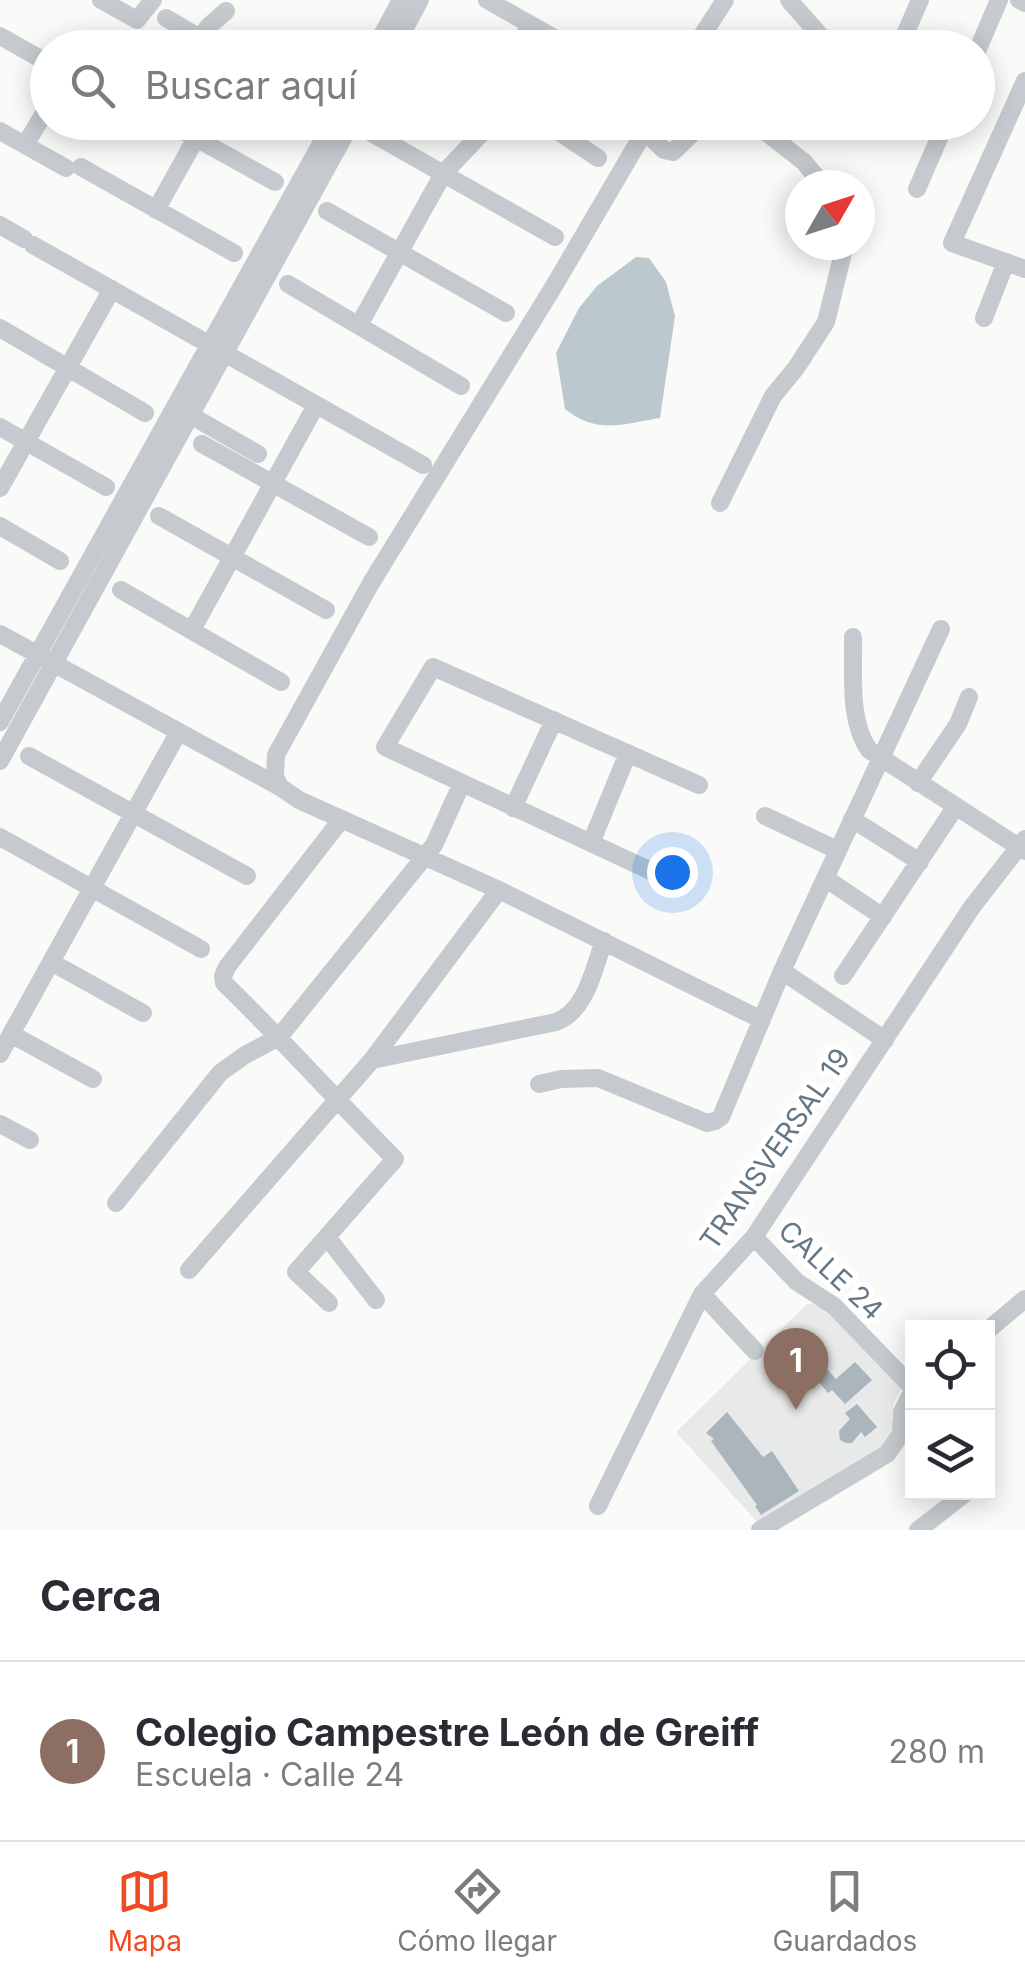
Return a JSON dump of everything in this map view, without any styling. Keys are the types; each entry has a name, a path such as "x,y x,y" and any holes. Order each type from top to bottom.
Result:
{"street":[{"path":"101,0 137,20 153,0"},
{"path":"391,30 401,0"},
{"path":"397,30 420,0"},
{"path":"487,0 540,30"},
{"path":"706,30 725,0"},
{"path":"789,0 815,30"},
{"path":"907,30 920,0"},
{"path":"984,30 992,2"},
{"path":"208,30 226,12"},
{"path":"166,18 187,30"},
{"path":"527,30 528,23"},
{"path":"0,36 30,53"},
{"path":"1025,80 952,243 1025,268"},
{"path":"0,131 234,254"},
{"path":"24,145 30,136"},
{"path":"156,210 195,140"},
{"path":"215,140 275,182"},
{"path":"0,761 45,660 299,200 325,140"},
{"path":"299,200 340,140"},
{"path":"384,140 555,237"},
{"path":"359,325 443,174 475,140"},
{"path":"571,140 598,158"},
{"path":"280,787 275,776 276,755 371,583 640,140"},
{"path":"657,140 664,150 674,152 686,140"},
{"path":"776,140 811,170"},
{"path":"917,189 938,140"},
{"path":"326,211 506,313"},
{"path":"0,225 423,466"},
{"path":"720,504 774,396 826,322 840,260"},
{"path":"984,318 1006,262"},
{"path":"288,284 461,386"},
{"path":"0,488 112,289"},
{"path":"0,328 146,414"},
{"path":"0,722 45,660 190,415 217,349"},
{"path":"192,630 316,405"},
{"path":"190,415 258,454"},
{"path":"0,427 106,487"},
{"path":"202,444 369,538"},
{"path":"159,516 326,610"},
{"path":"0,526 60,561"},
{"path":"121,590 281,682"},
{"path":"539,1084 598,1078 707,1123 721,1117 782,971 941,629"},
{"path":"0,634 299,800 499,890 762,1020"},
{"path":"853,637 854,689 863,741 880,758 1023,845"},
{"path":"650,871 385,747 433,668 700,785"},
{"path":"918,782 958,724 970,696"},
{"path":"513,808 554,720"},
{"path":"0,1054 178,733"},
{"path":"591,843 628,753"},
{"path":"29,756 247,876"},
{"path":"116,1203 220,1073 279,1037 434,845 462,785"},
{"path":"844,976 956,806"},
{"path":"765,816 838,850"},
{"path":"852,819 920,862"},
{"path":"329,1304 296,1272 394,1159 224,984 223,976 341,820"},
{"path":"0,836 201,949"},
{"name":"TRANSVERSAL 19","path":"598,1506 702,1294 754,1236 972,907 1023,845"},
{"path":"825,878 883,917"},
{"path":"189,1270 372,1060 499,890"},
{"path":"372,1060 569,1017 579,1006 604,941"},
{"path":"51,962 143,1012"},
{"path":"782,971 885,1040"},
{"path":"11,1034 93,1079"},
{"path":"0,1124 30,1140"},
{"name":"CALLE 24","path":"754,1236 797,1282 834,1306 905,1382"},
{"path":"327,1237 376,1300"},
{"path":"702,1294 754,1351"},
{"path":"995,1324 1025,1299"},
{"path":"761,1530 888,1454 901,1434 905,1405"},
{"path":"923,1529 957,1500"}],"shaded area":[{"path":"636,257 649,258 666,282 675,316 660,418 599,425 565,409 556,353 579,308 597,286"},
{"path":"807,1304 817,1304 826,1310 901,1386 894,1402 895,1429 878,1451 758,1523 676,1432"}],"building":[{"path":"819,1360 836,1379 855,1362 872,1380 845,1404 832,1390 828,1393 808,1369"},
{"path":"857,1404 877,1427 865,1437 861,1432 852,1443 846,1443 840,1440 839,1431 850,1419 845,1413"},
{"path":"727,1412 763,1457 772,1451 799,1491 761,1515 711,1441 714,1439 706,1433"}],"place":[{"name":"Colegio Campestre León de Greiff","path":"796,1410"}]}
